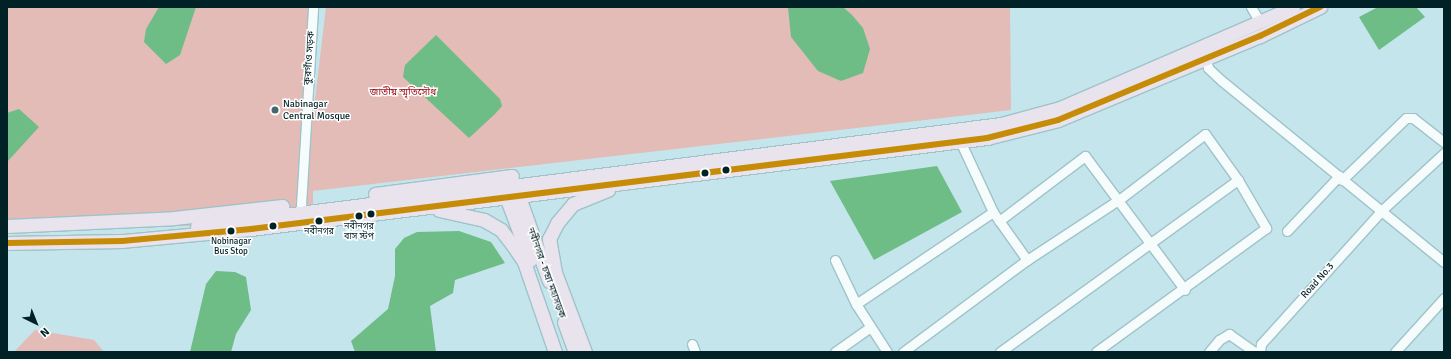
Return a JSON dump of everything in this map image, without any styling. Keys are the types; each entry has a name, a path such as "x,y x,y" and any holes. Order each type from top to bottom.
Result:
{"highway":[{"path":"7,243 54,240 122,241 377,214 512,196 863,144 965,131 1038,115 1293,7"},
{"path":"7,234 116,232 200,226 512,196 662,177 961,143 1019,132 1058,120 1206,59 1320,7"},
{"path":"7,226 174,218 300,205 827,139 846,138 863,144"},
{"path":"585,352 549,252 552,231 567,211 582,198 662,177"},
{"name":"নবীনগর - চন্দ্রা মহাসড়ক","path":"512,196 564,352"},
{"name":"নবীনগর - চন্দ্রা মহাসড়ক","path":"512,196 575,352"},
{"path":"427,208 473,216 505,235 524,262 555,352"}],"street":[{"name":"কুরগাঁও সড়ক","path":"300,205 313,7"},
{"path":"1251,7 1260,22"},
{"path":"1206,59 1208,68 1222,81 1444,262"},
{"path":"1287,231 1341,178 1406,118 1413,118 1444,142"},
{"path":"903,352 1028,260 1120,199 1205,134 1238,180 1266,228 1186,290 1096,352"},
{"path":"961,143 993,212 1028,260"},
{"name":"Road No.3","path":"1260,352 1261,344 1381,211 1444,153"},
{"path":"999,221 1085,156 1120,199 1186,290"},
{"path":"1000,352 1238,180"},
{"path":"856,304 993,212"},
{"path":"836,260 856,304 869,328 887,352"},
{"path":"1395,352 1444,298"},
{"path":"836,352 869,328"},
{"path":"1210,352 1218,340 1229,334 1255,352"}],"green space":[{"path":"7,7 313,7 313,226 7,226"},
{"name":"জাতীয় স্মৃতিসৌধ","path":"326,7 1010,7 1011,110 304,192"},
{"path":"35,330 94,340 104,352 14,352"}],"shaded area":[{"path":"159,7 196,7 180,55 166,64 144,42 146,29"},
{"path":"788,7 843,7 863,28 870,49 863,73 841,81 818,71 791,37"},
{"path":"1378,7 1416,7 1425,17 1379,50 1359,17"},
{"path":"436,35 500,99 502,106 469,138 403,77 405,65"},
{"path":"19,109 39,127 7,162 7,113"},
{"path":"937,166 962,212 874,260 830,181"},
{"path":"459,231 491,242 505,263 455,280 453,293 430,306 436,352 355,352 351,341 388,309 395,276 395,249 404,238 417,232"},
{"path":"216,271 235,272 246,277 251,310 236,334 231,352 190,352 206,284"}],"transit line":[{"path":"7,243 122,241 251,229 987,138 1058,120 1260,36 1320,7"}],"place":[{"name":"Nabinagar Central Mosque","path":"275,110"},
{"name":"নবীনগর বাস স্টপ","path":"359,216"},
{"name":"নবীনগর","path":"319,221"},
{"name":"Nobinagar Bus Stop","path":"231,231"}]}
